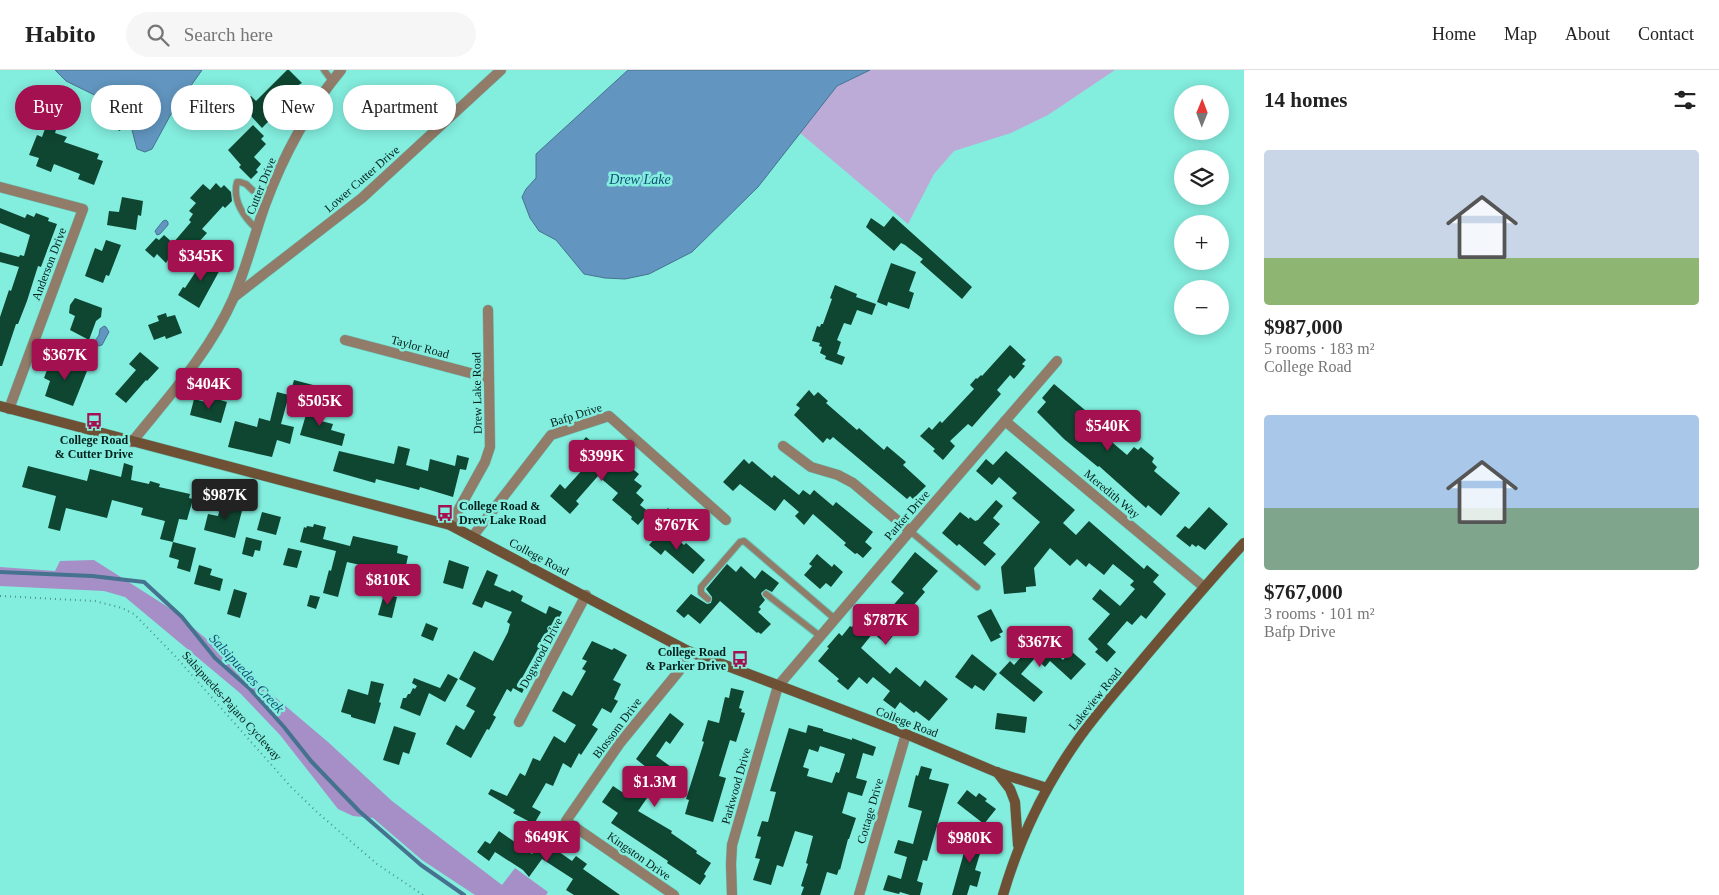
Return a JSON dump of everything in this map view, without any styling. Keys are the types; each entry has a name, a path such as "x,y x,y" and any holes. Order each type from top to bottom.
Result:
{"street":[{"name":"Cutter Drive","path":"132,442 204,352 233,298 266,203 296,136 315,104 342,70"},
{"name":"Lower Cutter Drive","path":"233,298 362,198 501,70"},
{"name":"Anderson Drive","path":"0,187 83,209 4,407"},
{"name":"Drew Lake Road","path":"450,525 484,462 490,447 488,310"},
{"name":"Taylor Road","path":"345,340 489,378"},
{"name":"Parker Drive","path":"778,686 1057,361"},
{"name":"College Road","path":"4,407 450,525 688,651 906,734 996,772 1047,788"},
{"name":"Bafp Drive","path":"473,536 551,435 610,416 726,520"},
{"name":"Meredith Way","path":"1005,421 1204,587"},
{"path":"783,446 811,466 838,475 853,483 910,530"},
{"name":"Lakeview Road","path":"1003,895 1026,830 1047,788 1077,740 1204,587 1244,543"},
{"name":"Dogwood Drive","path":"519,722 586,596"},
{"name":"Blossom Drive","path":"566,821 620,743 653,700 676,676 688,651"},
{"name":"Parkwood Drive","path":"732,895 732,845 778,686"},
{"name":"Cottage Drive","path":"859,895 906,734"},
{"path":"996,772 1010,789 1015,802 1019,849"},
{"name":"Kingston Drive","path":"566,821 674,895"}],"lane":[{"path":"324,70 332,81"},
{"path":"257,228 247,220 241,211 237,182 246,184 266,203"},
{"path":"910,530 977,587"},
{"path":"708,599 701,593 701,587 740,542 744,541 835,619"},
{"path":"766,594 820,636"}],"path":[{"name":"Salsipuedes-Pajaro Cycleway","path":"0,596 95,601 109,604 134,614 176,657 291,787 377,864 423,895"}],"shaded area":[{"path":"870,70 1115,70 1048,115 1011,133 954,151 934,174 908,224 800,133 837,86"},
{"path":"94,560 171,609 328,742 392,801 502,885 515,868 548,892 546,895 475,895 422,860 373,818 353,816 338,809 280,735 240,693 125,597 104,591 0,586 0,567 55,571 60,561"}],"water":[{"path":"55,70 202,70 191,85 171,85 171,114 152,149 145,152 137,149 132,130 161,130 161,85 91,85 91,93 81,88 81,85 74,85 66,81"},
{"name":"Drew Lake","path":"628,70 870,70 837,86 758,187 692,252 649,274 625,279 605,278 584,274 556,240 539,231 530,218 522,197 526,189 536,178 536,154"},
{"path":"166,220 168,225 157,235 155,231"},
{"path":"104,326 109,332 102,345 98,346 95,341 100,329"}],"building":[{"path":"287,70 302,83 298,85 272,85"},
{"path":"263,94 262,128 253,118 253,98 256,101"},
{"path":"253,125 264,136 261,139 266,144 254,157 261,164 256,170 258,172 251,179 239,167 241,165 228,150 248,130 253,130"},
{"path":"45,130 56,130 55,133 67,137 64,142 99,154 97,159 103,161 94,185 78,179 80,174 54,164 51,172 36,166 39,158 29,155 37,135 42,137"},
{"path":"216,183 221,188 224,185 231,192 232,201 225,208 223,206 202,229 207,233 176,267 168,260 166,263 157,254 154,258 145,250 156,238 159,240 164,235 173,243 191,222 189,220 193,214 189,211 196,203 190,198 203,184 210,190"},
{"path":"122,197 143,201 141,216 138,215 136,230 107,225 109,211 119,212"},
{"path":"0,208 25,218 27,214 34,217 36,213 49,218 48,221 57,224 41,267 38,266 27,301 18,324 16,324 2,366 0,366 0,317 19,267 0,262 0,252 19,257 20,255 24,256 30,235 0,223"},
{"path":"893,216 972,287 962,299 920,262 923,259 905,245 901,243 894,251 866,227 871,218 884,227"},
{"path":"106,240 121,245 109,276 106,275 103,283 85,276 95,248 102,251"},
{"path":"206,256 222,266 199,308 178,295 183,287 185,288"},
{"path":"891,263 916,272 909,291 914,293 909,309 888,302 887,306 877,302"},
{"path":"835,285 857,294 856,297 876,304 872,315 857,310 851,325 844,323 837,340 841,342 837,354 845,357 842,365 825,359 826,356 820,353 822,347 819,346 820,343 812,341 817,326 820,327 823,324"},
{"path":"75,298 102,308 101,317 96,321 89,340 70,330 75,316 69,313 70,305"},
{"path":"166,313 167,317 175,315 182,333 166,339 165,336 154,340 148,325 159,321 157,316"},
{"path":"1010,345 1026,360 1022,364 1025,366 1014,379 1010,375 997,390 1001,394 972,427 968,424 950,441 955,446 943,460 933,451 935,449 920,436 929,427 932,430 940,421 942,423 974,389 970,385 976,378 982,376"},
{"path":"140,352 159,368 126,403 115,394 136,370 129,364"},
{"path":"68,355 80,360 78,367 87,371 73,406 45,396 50,381 44,378 50,362 63,367"},
{"path":"294,380 313,385 309,399 290,394"},
{"path":"1054,384 1098,421 1093,426 1127,455 1134,447 1138,450 1141,447 1154,458 1152,462 1157,467 1154,471 1180,493 1161,516 1148,505 1146,508 1099,466 1064,439 1037,412 1046,402 1042,398"},
{"path":"809,390 814,396 818,392 828,401 826,403 884,450 887,446 906,462 903,465 926,486 913,499 910,496 907,499 833,437 830,440 827,438 823,443 794,415 800,408 796,405"},
{"path":"277,392 289,395 281,424 294,427 290,444 277,440 272,457 228,447 235,421 257,427 259,418 270,421"},
{"path":"210,397 227,402 221,423 190,415 194,399 209,403"},
{"path":"310,401 321,404 317,420 333,424 331,430 345,434 342,446 300,435"},
{"path":"586,437 597,446 594,450 618,469 624,462 639,474 634,480 642,486 636,493 644,500 640,505 649,512 638,525 631,519 632,517 612,500 618,493 598,476 576,501 579,504 570,514 550,496 560,484 565,489 585,467 570,456"},
{"path":"398,446 410,449 406,465 428,471 430,459 455,466 457,455 469,458 466,470 460,469 453,497 420,487 419,490 376,479 375,483 333,471 339,451 394,464"},
{"path":"1006,451 1075,510 1063,523 1076,535 1089,521 1144,569 1147,565 1159,575 1153,582 1166,594 1146,619 1141,615 1132,625 1127,621 1107,644 1116,652 1107,662 1095,652 1098,649 1088,639 1110,614 1092,599 1100,589 1120,606 1135,589 1130,585 1134,581 1113,564 1104,575 1089,563 1086,567 1077,559 1070,566 1050,548 1034,568 1036,586 1026,587 1026,592 1004,594 1001,567 1040,522 1012,498 1017,493 999,477 992,485 976,471 986,459 993,465"},
{"path":"744,459 749,464 752,461 772,478 774,475 799,495 803,490 810,495 814,490 833,506 836,502 873,532 865,542 872,548 863,558 844,545 846,543 813,514 804,525 795,516 799,512 784,499 775,511 740,484 733,491 723,482"},
{"path":"124,463 133,466 131,480 149,484 150,481 160,484 159,487 190,494 189,498 193,499 187,520 179,519 173,542 160,539 165,521 141,515 143,508 112,500 107,518 66,508 60,531 48,528 56,496 22,487 28,466 87,481 90,469 121,477"},
{"path":"996,500 1003,506 993,518 1000,524 983,543 996,554 985,566 959,544 957,546 942,533 960,512 969,519 970,517 975,521 978,520"},
{"path":"222,503 243,507 235,538 204,530 208,514 218,516"},
{"path":"1209,507 1228,524 1205,550 1198,545 1196,547 1192,544 1190,547 1176,536 1185,526 1189,529"},
{"path":"668,508 678,516 666,530 656,521"},
{"path":"262,512 281,517 276,535 257,530"},
{"path":"314,524 326,527 323,539 350,546 353,536 398,546 397,553 408,556 404,575 347,562 338,597 323,593 336,551 300,542 304,527 313,527"},
{"path":"664,528 684,545 686,543 705,560 693,574 665,550 661,555 649,545"},
{"path":"246,537 262,541 260,551 255,550 253,557 242,554"},
{"path":"173,542 196,548 190,572 177,568 179,560 169,557"},
{"path":"288,548 302,551 297,568 283,565"},
{"path":"915,552 938,571 922,589 925,592 899,622 902,625 886,644 873,633 861,648 890,674 896,667 920,687 925,680 948,699 929,721 916,711 914,713 900,702 895,709 883,700 890,691 873,677 867,684 859,677 848,690 837,681 839,679 818,661 839,633 842,636 866,611 874,617 886,607 889,610 904,593 891,582"},
{"path":"817,554 832,567 834,564 843,572 831,587 826,583 820,589 804,575 812,566 809,564"},
{"path":"449,560 469,567 463,589 443,583"},
{"path":"727,564 736,572 741,566 755,579 762,570 779,583 772,592 766,589 761,593 765,600 759,607 761,609 758,612 771,624 761,634 757,633 720,601 700,624 688,614 684,618 676,611 691,594 707,604 711,603 712,597 706,589"},
{"path":"199,565 212,569 210,575 223,579 220,591 194,584"},
{"path":"487,570 498,575 494,585 510,592 512,590 523,596 521,601 546,614 549,606 562,612 543,651 538,649 522,678 528,681 522,693 513,688 511,692 507,689 493,715 496,717 471,758 446,744 456,725 464,730 475,711 466,706 476,688 459,679 474,651 493,661 508,632 510,624 507,622 512,612 485,601 482,608 472,604"},
{"path":"234,589 247,593 240,618 227,614"},
{"path":"384,594 397,597 392,618 378,615"},
{"path":"310,595 320,597 316,609 307,606"},
{"path":"991,609 1003,632 999,634 1001,637 991,642 977,616"},
{"path":"426,623 438,628 433,641 421,636"},
{"path":"592,641 612,650 614,648 627,655 613,680 621,684 614,699 618,701 611,713 602,708 592,725 598,729 581,755 579,753 571,768 563,763 553,786 546,783 532,807 541,812 534,824 513,813 515,810 488,794 491,789 507,796 520,773 525,776 533,758 540,761 554,736 565,743 576,725 552,711 563,691 572,696 586,671 582,669 587,661 582,659"},
{"path":"1034,642 1044,650 1047,646 1063,660 1071,651 1086,664 1071,680 1050,661 1045,667 1035,658 1021,674 1043,692 1034,702 999,673 1010,661 1014,665"},
{"path":"972,654 997,674 984,691 975,685 972,689 955,677"},
{"path":"448,674 458,679 445,702 429,693 420,716 400,708 403,698 406,698 413,688 415,689 417,686 412,683 414,678 440,688"},
{"path":"371,681 384,684 375,724 341,712 348,689 368,695"},
{"path":"731,688 744,691 739,708 742,709 741,712 745,713 736,742 730,740 719,776 726,778 713,822 685,814 689,800 686,799 704,742 702,741 708,720 719,723 725,697 729,698"},
{"path":"670,713 684,724 670,744 666,741 656,756 674,769 665,781 661,778 638,811 672,831 671,833 711,863 700,885 611,823 618,813 602,802 613,786 625,794 646,767 636,759"},
{"path":"997,713 1027,717 1025,733 995,729"},
{"path":"808,725 876,747 873,756 863,753 856,778 867,781 862,796 848,792 842,813 856,818 840,870 837,875 827,872 820,895 801,895 804,887 801,886 808,864 806,863 813,836 795,831 783,867 777,865 771,885 753,880 760,859 755,858 761,837 757,836 762,821 768,822 776,792 770,791 789,728 806,733","holes":["820,746 845,754 839,773 836,772 832,783 807,776 809,769 803,767 809,749 818,752"]},
{"path":"394,726 416,733 409,754 403,752 399,765 383,760"},
{"path":"921,766 932,769 929,779 949,784 927,861 923,860 917,881 923,883 920,895 900,892 899,894 883,890 888,875 901,879 907,857 894,853 898,840 913,844 922,811 908,807 916,775 918,776"},
{"path":"967,790 976,797 979,793 987,799 985,801 996,809 984,824 957,803"},
{"path":"499,831 532,854 546,835 556,841 552,847 572,861 576,856 587,864 583,869 620,895 574,895 566,890 573,879 542,859 529,877 523,870 495,852 489,861 477,852 485,841 490,844"},
{"path":"970,831 991,838 988,849 982,847 975,870 981,872 977,887 970,885 967,895 952,895"}],"waterway":[{"name":"Salsipuedes Creek","path":"0,572 92,576 144,582 182,617 215,658 249,688 311,761 359,811 421,865 464,895"}],"place":[{"name":"College Road & Cutter Drive","path":"94,421"},
{"name":"College Road & Drew Lake Road","path":"445,513"},
{"name":"College Road & Parker Drive","path":"740,659"}]}
